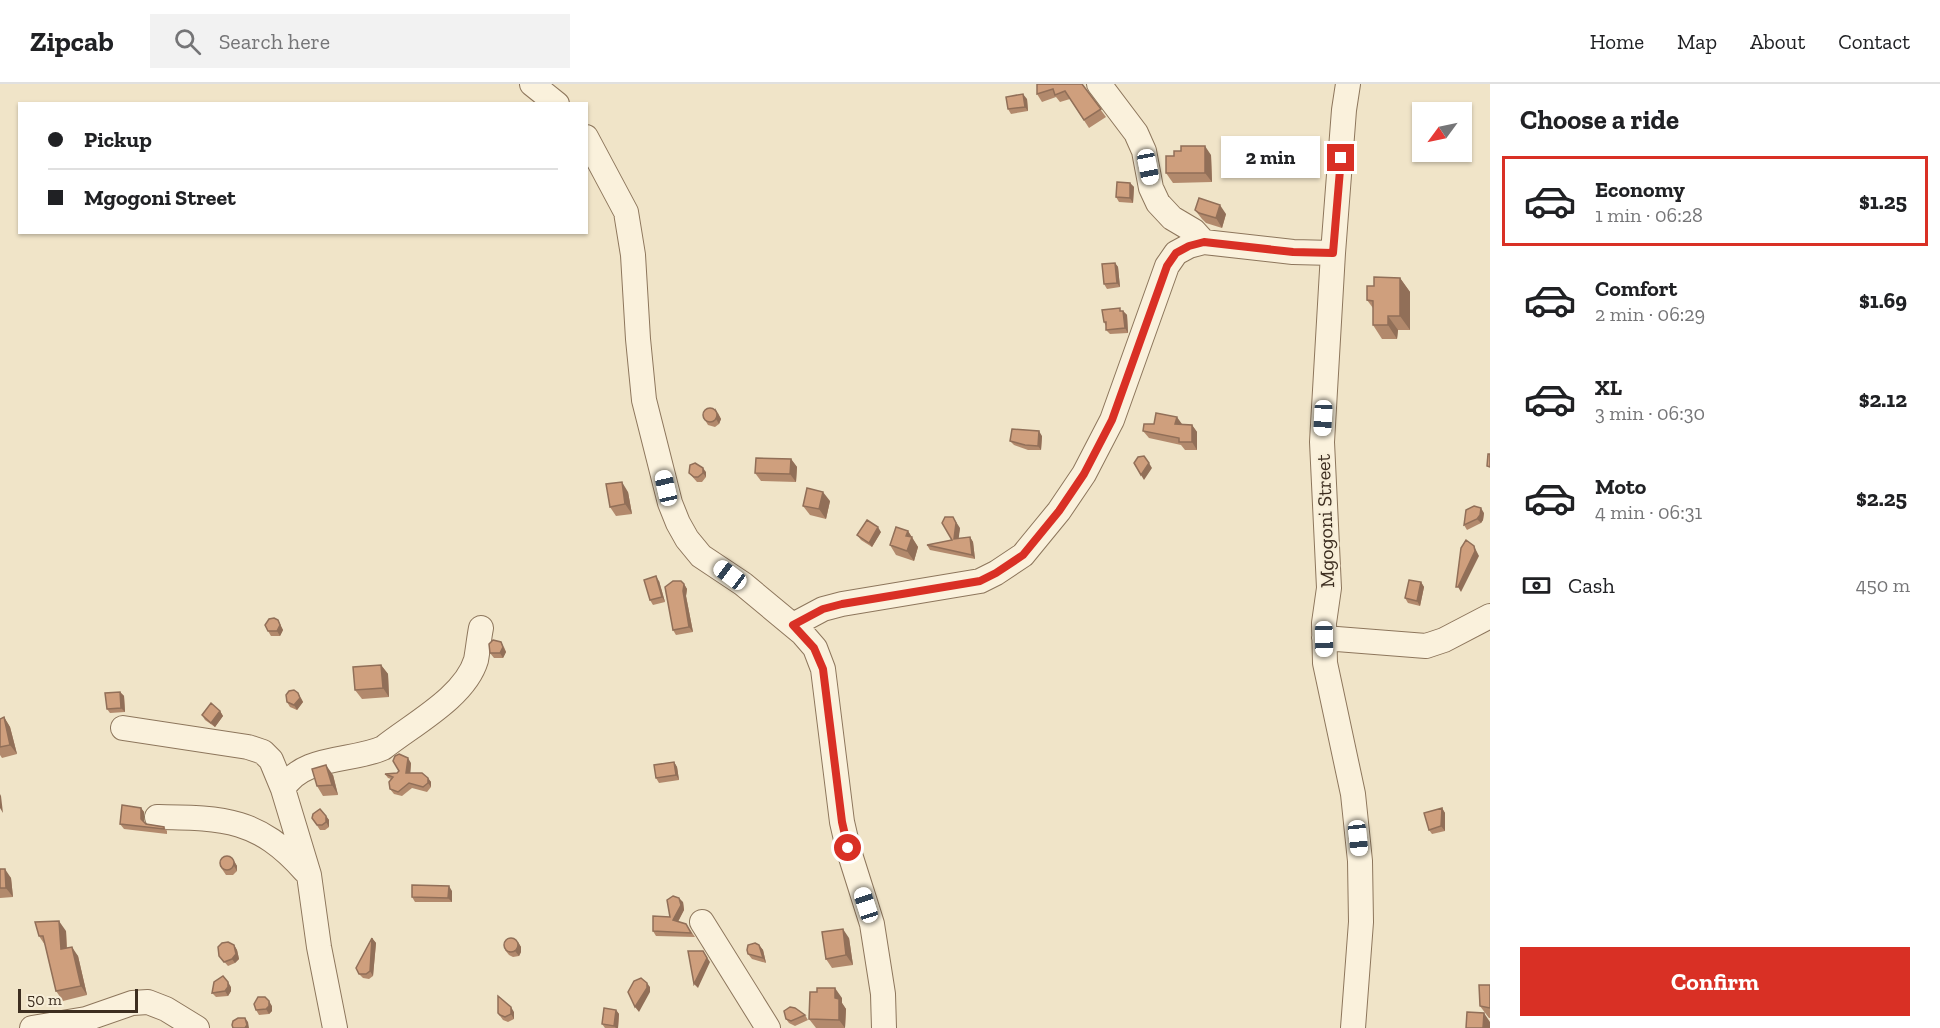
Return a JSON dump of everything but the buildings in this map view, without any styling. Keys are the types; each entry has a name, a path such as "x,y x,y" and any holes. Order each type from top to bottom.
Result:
{"street":[{"path":"532,84 554,102"},
{"path":"1099,84 1136,133 1144,151 1152,188 1158,203 1172,218 1194,231 1204,242"},
{"name":"Mgogoni Street","path":"1348,84 1333,253 1322,442 1329,588 1324,622 1324,663 1353,794 1360,861 1361,922 1353,1028"},
{"path":"588,141 626,212 632,245 644,400 670,503 678,524 701,556 726,572 793,625 814,648 823,669 842,822 872,924 884,994 884,1028"},
{"path":"793,625 823,609 842,604 980,581 1023,555 1059,511 1084,474 1112,420 1167,266 1176,253 1204,242 1293,252 1333,253"},
{"path":"1324,639 1426,646 1444,640 1490,616"},
{"path":"283,789 287,781 308,767 370,754 383,748 454,694 464,683 475,661 481,628"},
{"path":"123,728 248,747 262,752 271,760 283,789 309,875 319,947 336,1028"},
{"path":"157,817 230,821 252,828 281,846 309,875"},
{"path":"702,922 768,1028"},
{"path":"32,1028 86,1019 132,1004 148,1002 166,1009 197,1028"}],"route":[{"path":"848,848 842,822 823,669 814,648 793,625 823,609 842,604 980,581 1023,555 1059,511 1084,474 1112,420 1167,266 1176,253 1204,242 1293,252 1333,253 1341,158"}]}
